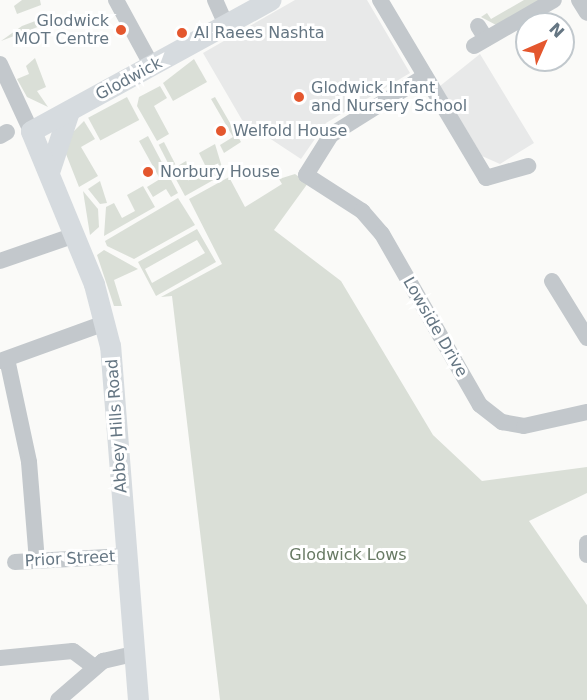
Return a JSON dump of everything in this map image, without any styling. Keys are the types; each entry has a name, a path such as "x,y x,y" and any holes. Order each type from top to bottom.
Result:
{"main road":[{"name":"Glodwick","path":"31,131 270,0"},
{"path":"49,172 64,113"},
{"name":"Abbey Hills Road","path":"31,131 75,235 105,323 118,391 126,556 138,700"}],"street":[{"path":"116,0 152,66"},
{"path":"215,0 226,25"},
{"path":"380,0 486,178 528,166"},
{"path":"479,37 554,0"},
{"path":"579,0 587,13"},
{"path":"1,68 31,131"},
{"name":"Lowside Drive","path":"425,76 331,135 306,175 362,211 382,234 480,405 502,422 524,426 587,412"},
{"path":"18,107 64,113"},
{"path":"0,261 75,235"},
{"path":"552,280 587,338"},
{"path":"37,561 29,462 3,360 105,323"},
{"path":"587,543 587,555"},
{"name":"Prior Street","path":"15,562 126,556"},
{"path":"0,658 74,651 94,667"},
{"path":"58,700 94,667 134,654"}],"shaded area":[{"name":"Glodwick Infant and Nursery School","path":"295,0 367,0 410,73 326,123 301,159 242,120 203,53"},
{"path":"480,54 534,143 500,164 482,156 440,86"}],"green space":[{"path":"22,0 40,0 41,5 17,14 14,6"},
{"path":"524,0 542,0 522,12 515,12 515,16 498,26 481,17 487,13 491,19"},
{"path":"46,17 48,23 1,41 22,26"},
{"path":"35,58 46,87 37,91 48,107 27,97 17,79 29,74 26,66"},
{"path":"194,59 207,82 173,101 163,83"},
{"path":"160,86 167,98 154,106 169,134 157,141 137,106 139,97"},
{"path":"127,97 139,120 100,141 88,118"},
{"path":"215,97 241,142 224,153 220,145 233,137 211,99"},
{"path":"84,121 95,139 81,147 98,176 79,187 66,154 69,136"},
{"path":"148,136 178,193 171,197 166,189 153,197 147,187 160,179 139,141"},
{"path":"164,142 175,164 170,167 159,145"},
{"path":"215,144 224,174 185,196 171,170 186,161 195,176 207,169 199,153"},
{"name":"Glodwick Lows","path":"295,174 308,183 274,230 341,281 433,435 482,481 587,467 587,493 529,521 587,605 587,700 220,700 172,296 161,297 222,264 189,199 229,177 245,207 282,184 279,179"},
{"path":"100,181 107,203 100,204 88,189"},
{"path":"143,186 155,207 104,236 106,207 114,203 122,218 135,211 127,195"},
{"path":"83,191 98,209 99,227 90,235"},
{"path":"178,198 195,225 134,259 107,246 105,241"},
{"path":"197,229 216,262 156,296 138,262","holes":["197,240 205,253 152,283 145,269"]},
{"path":"104,250 138,269 114,280 122,306 114,306 97,255"}],"place":[{"name":"Glodwick MOT Centre","path":"121,30"},
{"name":"Al Raees Nashta","path":"182,33"},
{"name":"Glodwick Infant and Nursery School","path":"299,97"},
{"name":"Welfold House","path":"221,131"},
{"name":"Norbury House","path":"148,172"}]}
